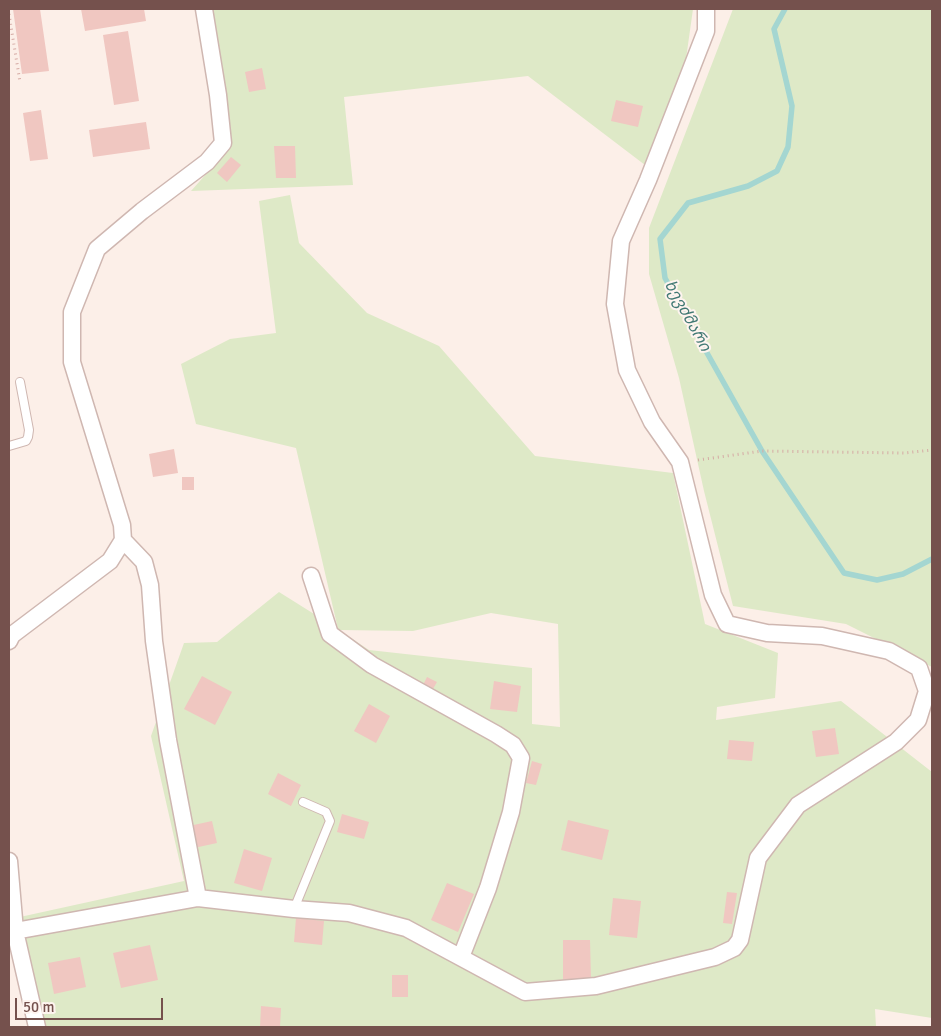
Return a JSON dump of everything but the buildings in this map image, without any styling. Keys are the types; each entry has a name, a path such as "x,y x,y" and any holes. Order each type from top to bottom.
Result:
{"street":[{"path":"9,641 12,635 110,561 123,540 122,525 72,362 72,312 97,249 142,211 206,162 223,143 218,95 204,9"},
{"path":"15,931 198,898 349,913 406,928 525,992 596,986 716,957 734,948 740,940 758,858 798,805 896,742 918,720 930,690 919,668 889,651 822,636 767,632 727,624 713,595 680,462 652,422 627,370 615,304 621,241 648,180 706,31 706,9"},
{"path":"123,540 144,562 150,584 154,641 168,740 198,898"},
{"path":"311,576 330,634 372,665 513,745 521,758 510,812 488,888 461,957"},
{"path":"9,860 15,931 37,1027"}],"lane":[{"path":"9,446 26,441 28,437 29,430 20,382"},
{"path":"294,909 330,821 326,812 302,802"}],"path":[{"path":"9,14 20,82"},
{"path":"680,462 762,451 904,453 932,450"}],"green space":[{"path":"212,9 693,9 684,73 645,165 528,76 344,97 353,185 191,191 232,145"},
{"path":"733,9 932,9 932,667 846,624 733,606 704,491 679,378 649,274 649,228"},
{"path":"290,195 299,243 367,313 439,346 535,456 673,473 705,624 778,653 775,698 717,707 716,720 841,701 932,772 932,1018 875,1009 876,1027 46,1027 20,917 184,881 151,736 184,643 217,642 279,592 338,629 296,448 196,424 181,364 230,339 276,333 259,201","holes":["491,613 558,624 560,727 532,724 532,668 369,650 339,630 413,631"]}],"waterway":[{"name":"ხევძმარი","path":"785,9 774,29 792,106 788,147 777,171 748,186 688,203 660,239 665,278 762,451 844,573 877,580 903,574 932,559"}]}
